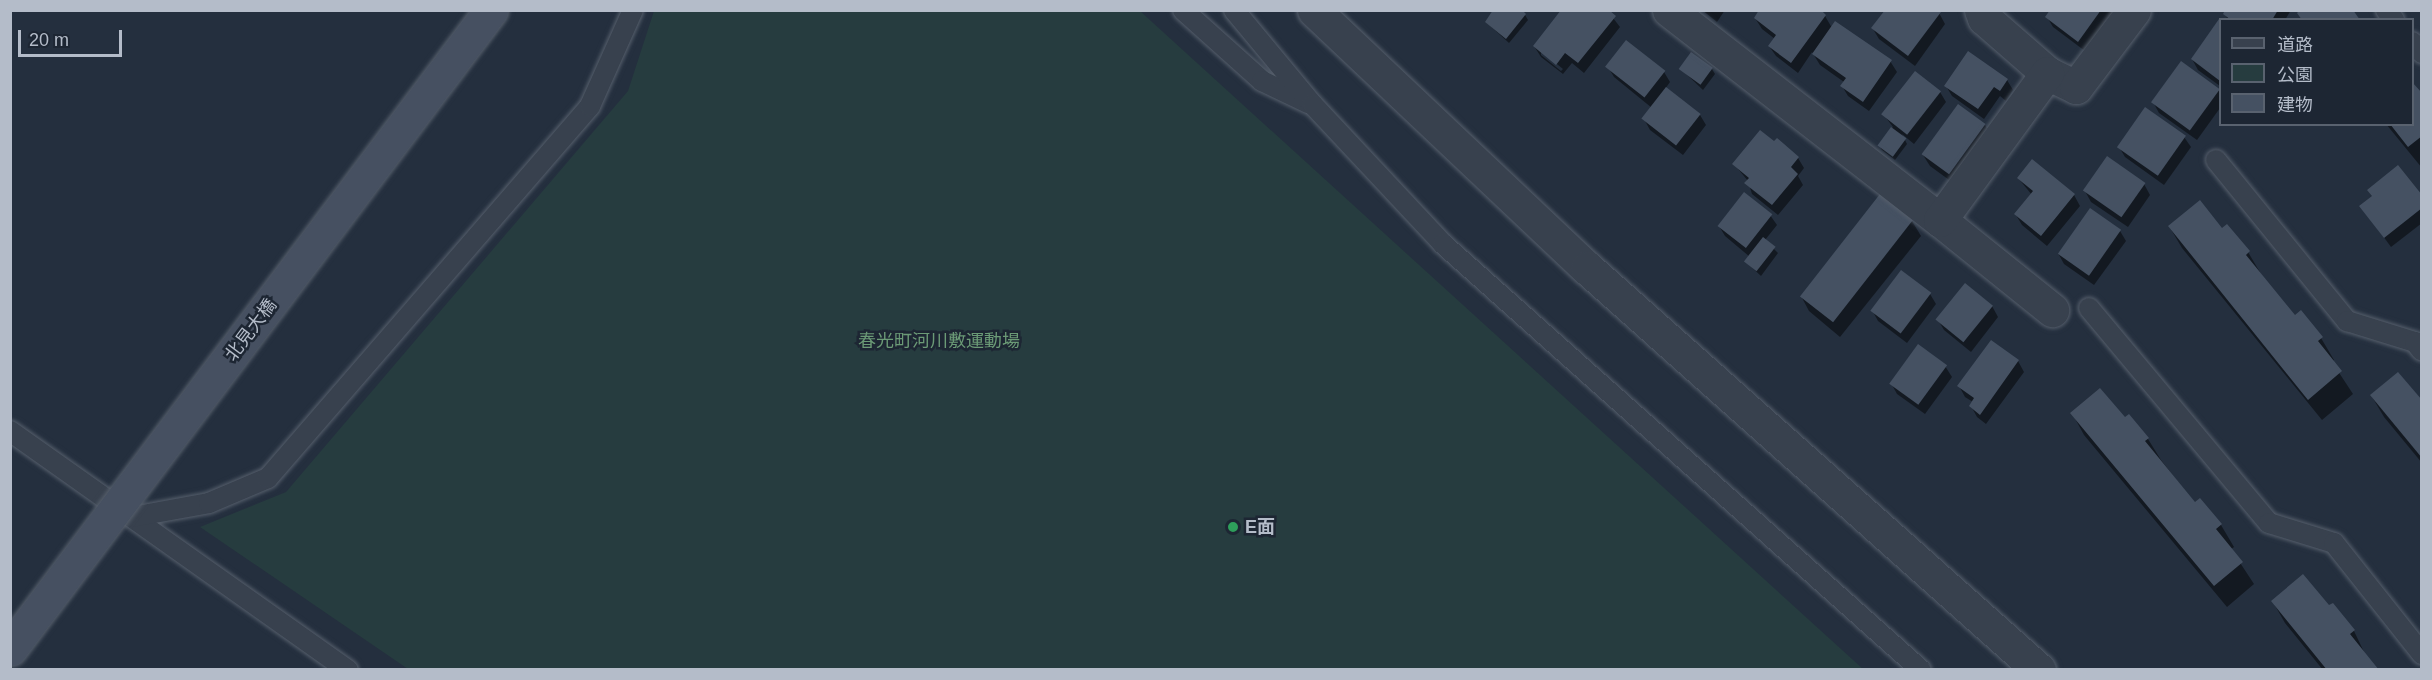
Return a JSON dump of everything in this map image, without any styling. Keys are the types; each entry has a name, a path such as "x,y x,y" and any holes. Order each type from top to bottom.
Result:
{"street":[{"name":"北見大橋","path":"10,649 491,10"},
{"path":"1314,10 1587,268 2039,669"},
{"path":"1669,10 2052,310"},
{"path":"1981,10 1984,18 2047,73 2076,87 2134,10"},
{"path":"1940,220 2047,73"}],"lane":[{"path":"132,517 209,503 268,478 590,106 633,10"},
{"path":"1183,10 1263,81 1313,105"},
{"path":"1234,10 1313,105 1443,244 1921,669"},
{"path":"2216,160 2347,321 2419,343"},
{"path":"2089,308 2270,523 2334,543 2421,654"},
{"path":"10,431 348,669"}],"green space":[{"name":"春光町河川敷運動場","path":"654,11 1140,11 1863,669 408,669 200,527 286,492 628,91"}],"building":[{"path":"1493,10 1522,10 1526,14 1506,39 1485,22"},
{"path":"1561,10 1609,10 1616,16 1578,63 1565,53 1556,65 1533,46"},
{"path":"1759,10 1821,10 1826,15 1791,63 1768,46 1776,35 1754,18"},
{"path":"1885,10 1938,10 1941,12 1908,56 1871,28"},
{"path":"2050,10 2101,10 2078,42 2045,17"},
{"path":"2225,10 2278,10 2273,18 2228,18 2223,14"},
{"path":"2300,10 2353,10 2359,18 2301,18 2297,13"},
{"path":"2219,19 2219,80 2191,59"},
{"path":"1835,21 1892,60 1863,102 1840,86 1846,78 1812,54"},
{"path":"1626,40 1665,71 1644,98 1605,67"},
{"path":"1968,51 2008,79 2000,91 1994,87 1978,109 1944,86"},
{"path":"1691,52 1713,68 1700,85 1679,69"},
{"path":"2181,61 2219,89 2190,130 2151,102"},
{"path":"1915,71 1941,91 1907,135 1881,114"},
{"path":"2414,84 2422,93 2422,136 2408,147 2392,126 2414,126"},
{"path":"1666,87 1701,114 1676,146 1641,119"},
{"path":"1958,104 1986,124 1949,174 1922,154"},
{"path":"2145,107 2186,136 2158,176 2117,147"},
{"path":"1891,127 1906,138 1893,157 1877,146"},
{"path":"1760,130 1774,141 1777,138 1799,157 1791,167 1798,174 1772,205 1744,183 1749,178 1732,164"},
{"path":"2107,156 2146,183 2121,217 2083,190"},
{"path":"2032,159 2075,194 2041,236 2014,214 2033,191 2017,178"},
{"path":"2398,165 2422,195 2422,208 2384,238 2359,206 2372,196 2367,190"},
{"path":"1744,192 1772,214 1746,248 1718,226"},
{"path":"1880,194 1913,220 1833,322 1800,296"},
{"path":"2200,200 2222,228 2227,224 2250,251 2246,255 2295,315 2301,310 2323,337 2318,341 2342,371 2308,400 2168,226"},
{"path":"2090,208 2121,230 2089,276 2058,254"},
{"path":"1763,237 1776,247 1757,271 1744,261"},
{"path":"1901,270 1931,293 1901,334 1870,311"},
{"path":"1965,283 1993,306 1963,342 1935,320"},
{"path":"1991,340 2019,360 1980,415 1969,406 1974,398 1957,386"},
{"path":"1918,344 1947,365 1918,405 1889,384"},
{"path":"2398,372 2422,400 2422,458 2370,395"},
{"path":"2100,388 2125,417 2129,414 2149,438 2145,441 2195,502 2200,498 2222,524 2216,529 2243,562 2214,586 2070,413"},
{"path":"2303,574 2329,605 2333,603 2355,630 2350,634 2379,670 2327,670 2271,601"}],"place":[{"name":"E面","path":"1233,527"}]}
